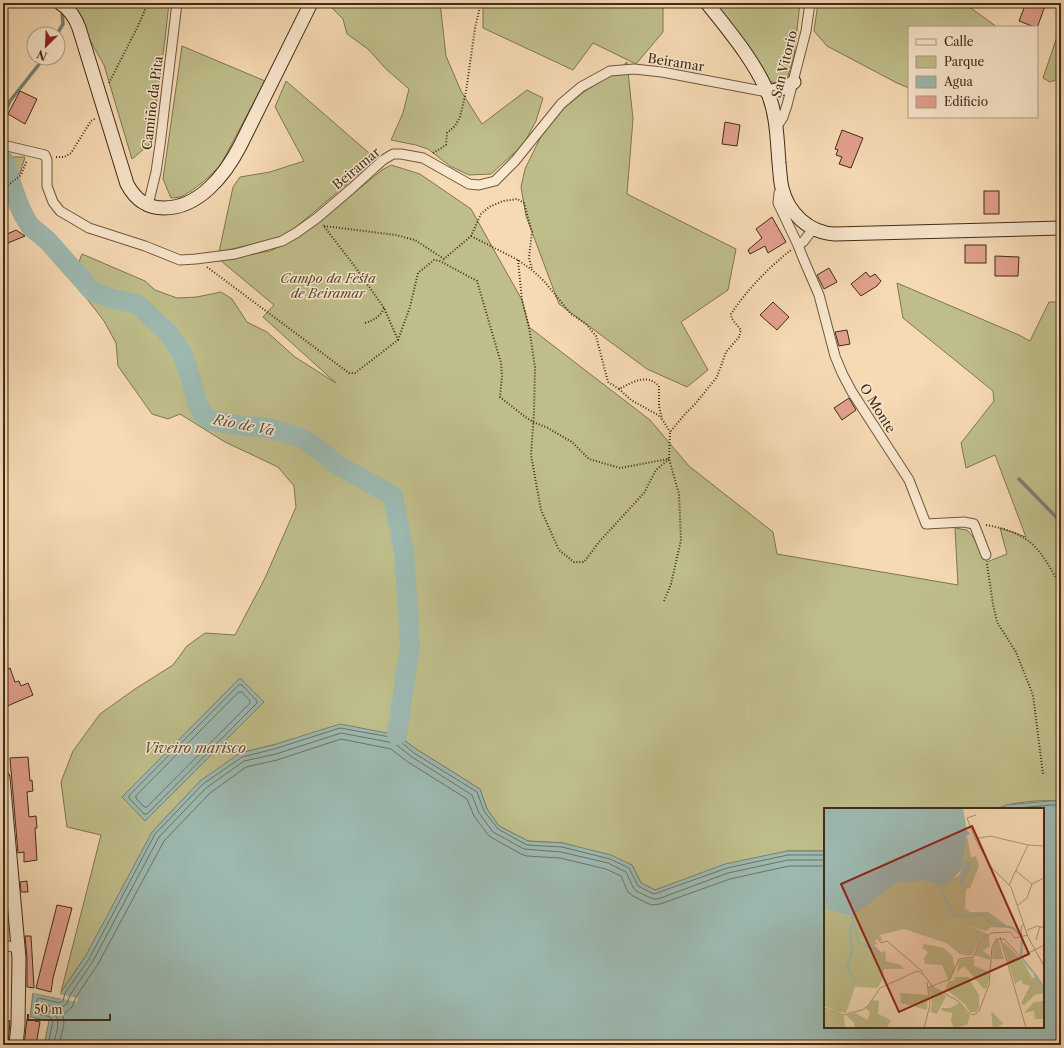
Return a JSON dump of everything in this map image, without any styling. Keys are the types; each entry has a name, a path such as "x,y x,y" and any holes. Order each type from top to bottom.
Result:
{"street":[{"path":"60,3 70,11 79,28 127,184 132,194 148,205 158,208 182,206 191,201 208,189 226,169 243,140 311,3"},
{"name":"Camiño da Pita","path":"148,205 156,172 160,145 177,3"},
{"path":"707,3 756,68 768,92 773,107 782,189 796,215 800,220 813,229 835,234 1061,228"},
{"name":"San Vitorio","path":"776,128 783,116 794,82 806,31 810,3"},
{"name":"Beiramar","path":"3,145 45,155 47,160 47,186 53,202 60,211 75,221 89,228 145,246 180,260 196,259 235,254 282,242 319,221 383,160 393,154 423,158 469,184 479,185 495,181 515,161 561,104 581,88 610,71 634,69 662,72 768,92"},
{"path":"768,92 785,88 794,82"},
{"path":"782,189 777,198 778,203 798,245 803,242 813,229"},
{"name":"O Monte","path":"798,245 819,295 835,356 842,373 852,392 909,480 926,524 964,522 974,524"},
{"path":"974,524 986,555"},
{"path":"3,778 18,948 18,1025 16,1045"},
{"path":"3,945 18,948"}],"path":[{"path":"423,158 446,145 447,133 455,126 460,117 466,92 475,28 480,7 483,3"},
{"path":"3,189 21,175 29,156 29,151"},
{"path":"319,221 324,226 396,235 415,240 444,259 471,236 480,214 489,207 503,201 517,199 524,203 532,232 529,258 532,270"},
{"path":"319,221 356,268 384,308 398,340"},
{"path":"471,236 518,260 544,281 571,314 586,324 596,336 608,382 619,389 631,400 658,415 670,432"},
{"path":"664,601 671,584 681,540 679,494 669,459 670,432 717,377 726,352 739,337 741,330 732,320 731,314 740,301 758,281 786,254 798,245"},
{"path":"196,259 349,373 355,373 398,340 410,306 418,273 434,260 440,261 477,281 501,363 502,376 500,396 533,422 548,428 572,442 589,459 620,468 669,459"},
{"path":"518,260 522,300 529,327 535,366 531,455 542,510 559,550 574,562 584,562 599,542 644,493 656,470 669,459"},
{"path":"365,324 381,316 384,308"},
{"path":"619,389 637,380 654,381 659,386 659,406 662,419"},
{"path":"974,524 1000,528 1026,538 1042,554 1061,587"},
{"path":"986,555 997,622 1016,652 1034,695 1043,774"}],"green space":[{"path":"74,3 169,3 151,143 132,159 104,65 79,21"},
{"path":"327,3 440,3 446,56 461,91 482,124 527,90 543,98 536,121 523,145 491,174 469,175 450,166 428,149 391,140 403,113 409,89 386,69 368,49 347,34 343,19"},
{"path":"483,3 663,3 663,32 636,64 593,43 573,70 483,28"},
{"path":"713,3 800,3 794,56 788,76 776,83 768,81"},
{"path":"818,3 964,3 996,26 908,26 908,88 827,46 814,31"},
{"path":"1061,25 1061,78 1050,82 1043,78"},
{"path":"182,46 265,81 220,166 191,191 181,197 171,198 163,179"},
{"path":"627,62 633,119 627,194 736,249 728,290 681,322 708,370 687,387 647,369 559,304 526,216 521,187 525,169 549,120 584,92 612,74"},
{"path":"286,81 376,159 295,228 278,238 219,252 233,187 240,177 270,172 304,161 275,107"},
{"path":"12,157 25,157 20,174 14,174"},
{"name":"Campo da Festa de Beiramar","path":"391,165 420,174 471,209 522,300 529,327 650,420 689,466 773,532 777,554 958,585 955,528 967,530 976,542 987,562 1007,554 1000,528 1026,537 995,455 966,468 961,443 994,401 993,391 903,318 897,283 1030,341 1049,302 1061,302 1061,801 1019,803 999,808 824,808 824,851 787,851 655,890 641,883 632,865 563,843 528,841 499,826 487,809 480,789 416,749 397,735 273,745 240,753 85,957 61,992 101,835 67,827 61,782 73,751 100,714 135,689 173,665 187,646 205,633 235,635 265,578 296,507 294,486 278,467 225,442 180,414 168,419 152,414 118,366 116,343 104,321 84,295 76,278 78,264 82,254 145,281 155,290 177,298 197,297 221,292 232,299 247,322 267,332 295,357 336,383 263,317 274,305 220,260 270,251 297,238 382,170"}],"water":[{"name":"Viveiro marisco","path":"240,678 264,702 145,821 122,797"},
{"path":"340,724 397,735 416,749 480,789 487,809 499,826 528,841 563,843 611,855 632,865 641,883 655,890 725,864 787,851 824,851 824,1028 1044,1028 1044,808 999,808 1006,805 1061,801 1061,1045 44,1045 49,1021 30,1017 33,993 60,999 61,992 85,957 152,832 200,781 240,753 273,745"}],"pier":[{"path":"34,991 58,997 59,994 78,998 77,1002 33,993"}],"building":[{"path":"1026,3 1046,3 1038,26 1032,26 1019,21"},
{"path":"20,91 37,99 25,124 8,114"},
{"path":"725,122 740,125 737,146 722,144"},
{"path":"842,130 863,138 851,168 839,164 842,157 836,155 838,150 835,149"},
{"path":"984,191 999,191 999,214 984,214"},
{"path":"772,217 786,242 768,253 765,246 750,254 748,250 762,238 756,229"},
{"path":"16,230 25,236 3,245 3,236"},
{"path":"965,245 986,245 986,263 965,263"},
{"path":"995,256 1019,257 1018,276 995,276"},
{"path":"829,268 837,282 824,289 817,275"},
{"path":"866,272 870,277 875,274 881,281 877,286 861,296 851,284"},
{"path":"773,302 789,317 777,330 760,315"},
{"path":"847,330 850,344 839,346 835,332"},
{"path":"849,398 856,410 842,420 834,408"},
{"path":"10,668 15,682 19,681 21,686 28,683 33,695 5,707 3,701 3,671"},
{"path":"28,757 30,781 32,780 33,791 27,792 29,817 36,816 37,828 35,828 37,860 24,862 24,852 18,853 10,758"},
{"path":"27,881 28,892 21,892 20,882"},
{"path":"57,905 72,908 53,978 51,992 36,988"},
{"path":"25,936 31,936 34,988 27,987"},
{"path":"27,1019 40,1022 36,1045 24,1045"},
{"path":"3,1020 10,1021 8,1045 3,1045"}],"waterway":[{"name":"Río de Va","path":"62,11 62,26"},
{"name":"Río de Va","path":"3,125 5,112 10,101 38,66"},
{"name":"Río de Va","path":"3,159 18,203 30,226 48,241 92,291 113,299 137,304 167,332 183,355 197,402 203,415 210,420 235,425 269,428 304,439 338,465 393,496 404,551 410,644 397,735"},
{"path":"1019,479 1061,522"}]}
